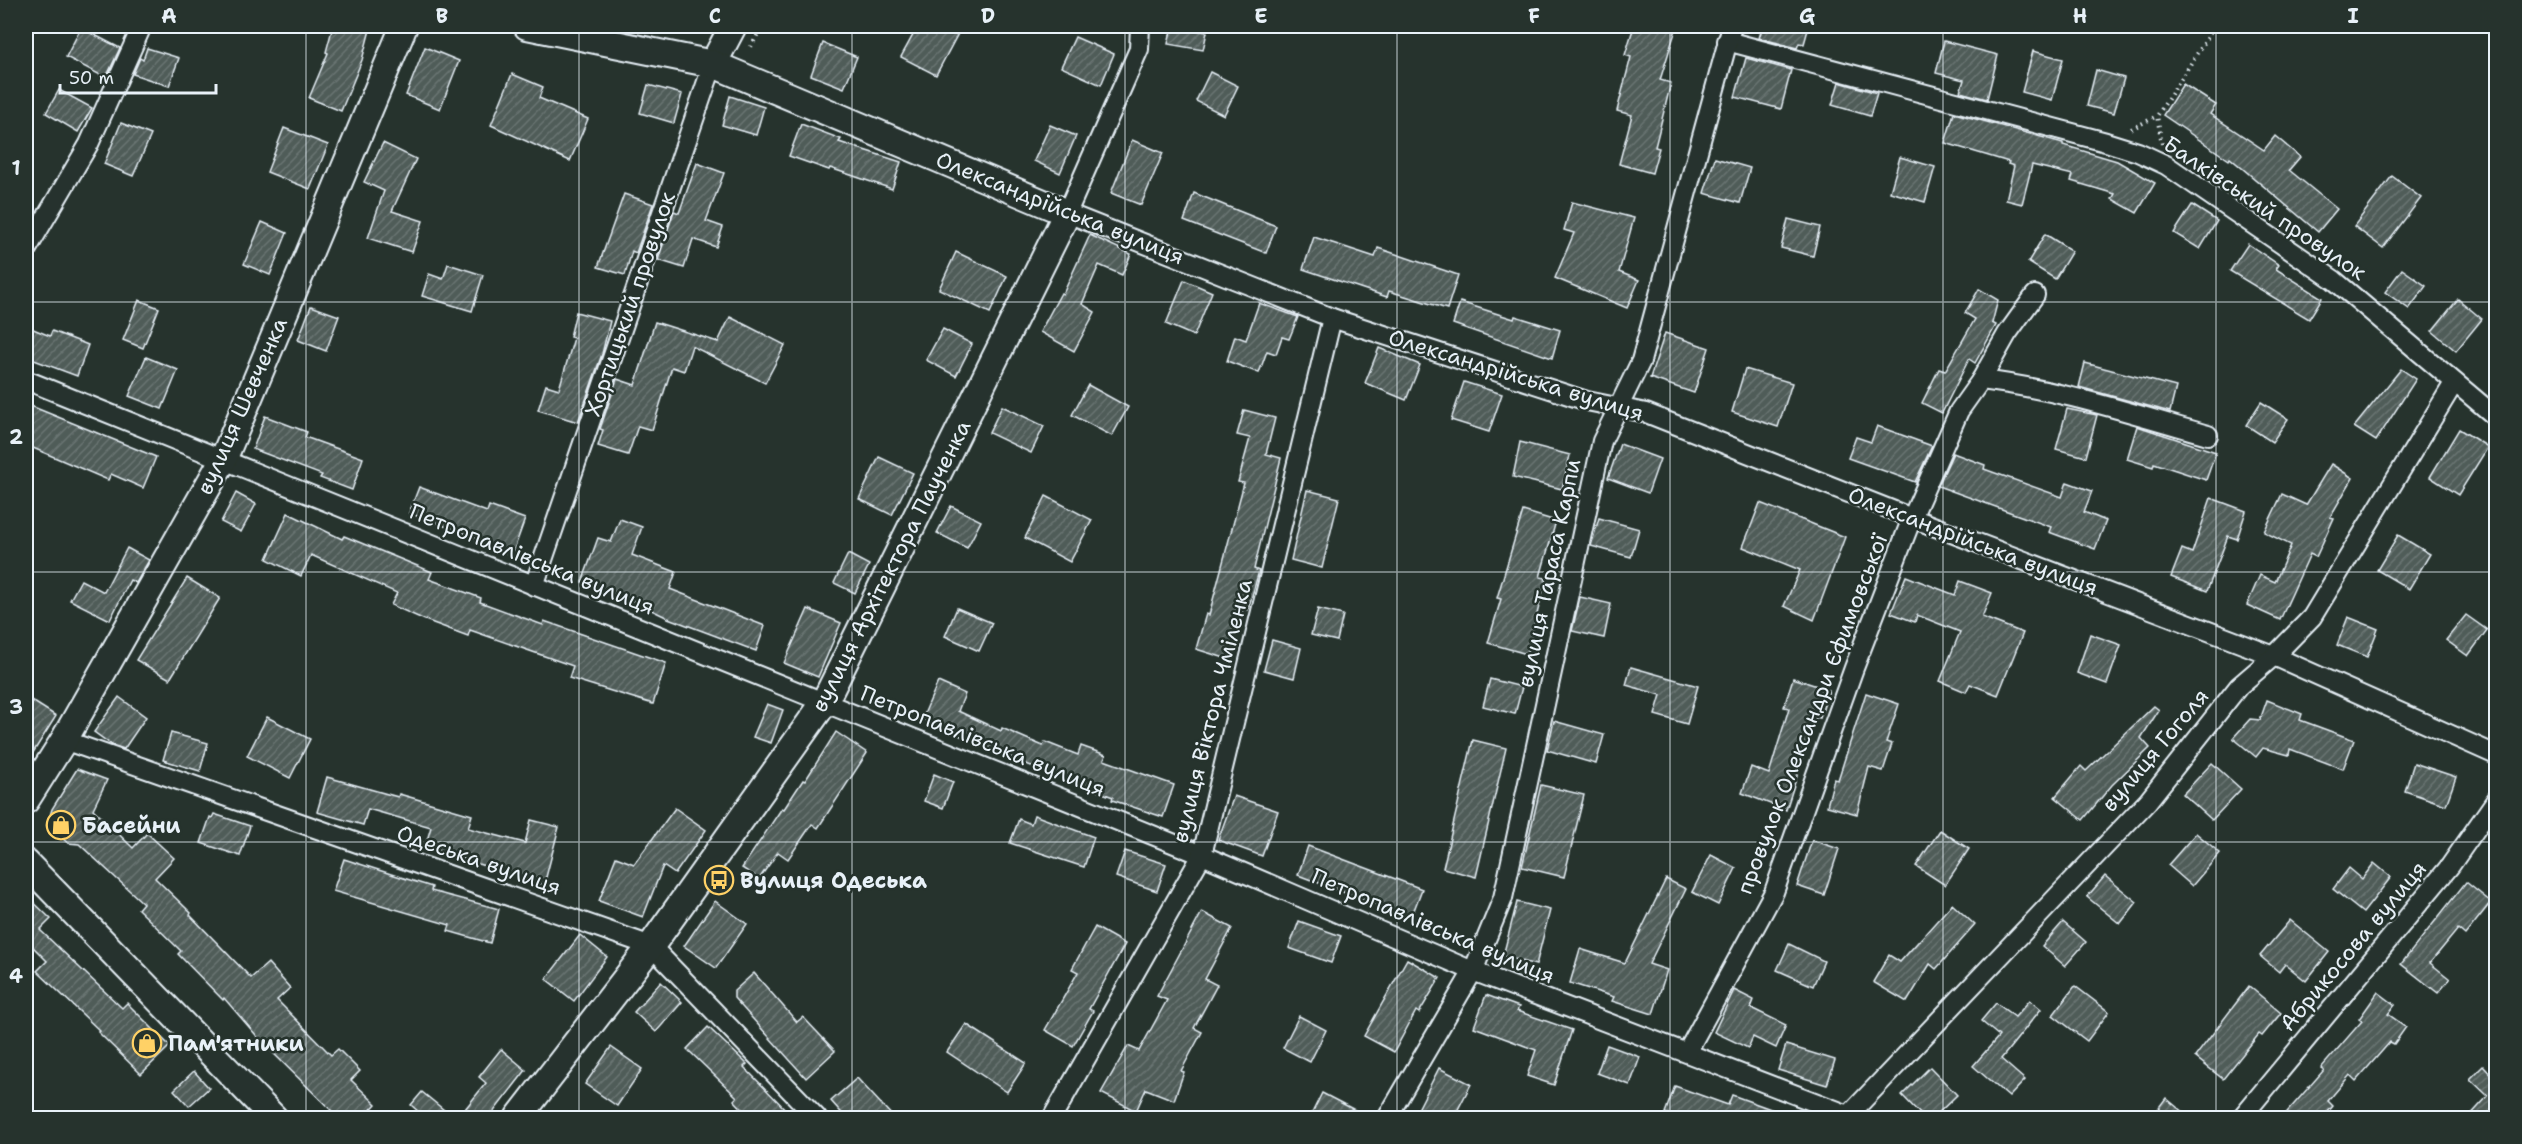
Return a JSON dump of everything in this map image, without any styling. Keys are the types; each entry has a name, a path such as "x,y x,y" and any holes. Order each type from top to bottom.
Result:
{"street":[{"path":"26,251 90,144 142,26"},
{"name":"вулиця Шевченка","path":"26,800 64,740 223,460 404,26"},
{"name":"Олександрійська вулиця","path":"527,26 713,64 1067,213 1332,318 1587,401 1646,413 1912,518 2274,656 2496,754"},
{"name":"Хортицький провулок","path":"534,586 713,64 733,26"},
{"name":"вулиця Архітектора Паученка","path":"518,1119 651,946 824,703 1067,213 1139,49 1140,26"},
{"name":"Балківський провулок","path":"1730,33 2106,142 2138,152 2166,165 2334,280 2496,417"},
{"name":"вулиця Тараса Карпи","path":"1387,1119 1473,971 1503,898 1602,441 1641,361 1730,33"},
{"name":"провулок Олександри Єфимовської","path":"1687,1052 1773,892 1854,668 1912,518 1959,411 1981,380 2007,334 2035,295"},
{"name":"вулиця Віктора Чміленка","path":"1052,1119 1202,855 1332,318"},
{"name":"Петропавлівська вулиця","path":"26,380 1202,855 1473,971 1852,1117"},
{"path":"1981,380 2012,384 2099,405 2208,435"},
{"name":"вулиця Гоголя","path":"1852,1117 2148,801 2240,686 2274,656 2312,617 2454,383"},
{"name":"Одеська вулиця","path":"64,740 651,946 817,1119"},
{"name":"Абрикосова вулиця","path":"2241,1119 2450,866 2496,800"},
{"path":"26,863 274,1119"}],"path":[{"path":"751,47 762,26"},
{"path":"2166,165 2157,116 2215,26"}],"building":[{"path":"333,26 371,26 362,60 341,111 309,98 328,53 326,52"},
{"path":"918,26 962,26 936,75 901,57"},
{"path":"1172,26 1207,32 1203,50 1168,44"},
{"path":"1634,26 1677,26 1660,80 1671,83 1655,147 1659,148 1652,173 1619,164 1632,115 1617,111 1631,57 1625,55"},
{"path":"1756,26 1809,26 1804,44 1799,43 1797,48 1759,38 1761,32 1755,31"},
{"path":"81,28 120,48 106,78 66,57"},
{"path":"1075,37 1114,54 1101,85 1061,67"},
{"path":"1944,41 1998,55 1987,99 1960,92 1964,80 1936,73"},
{"path":"823,43 857,57 844,88 811,75"},
{"path":"425,47 459,61 440,109 406,95"},
{"path":"147,48 179,58 169,86 133,74 140,58 143,60"},
{"path":"2033,51 2063,59 2052,100 2022,92"},
{"path":"1746,58 1791,70 1781,109 1735,97"},
{"path":"2096,70 2124,78 2114,113 2087,106"},
{"path":"1210,72 1238,86 1224,115 1196,101"},
{"path":"512,74 543,87 539,98 588,119 570,161 491,125"},
{"path":"1839,82 1877,93 1870,116 1832,105"},
{"path":"2183,84 2216,105 2210,114 2264,150 2275,136 2300,157 2289,170 2337,209 2318,232 2230,158 2229,160 2163,115"},
{"path":"648,85 682,94 674,123 640,113"},
{"path":"59,90 92,108 78,132 46,113"},
{"path":"730,96 764,107 756,135 722,125"},
{"path":"1954,113 2063,143 2063,145 2117,161 2155,183 2137,213 2112,199 2115,194 2071,181 2073,175 2032,165 2022,204 2006,200 2014,166 2008,164 2009,162 1945,143"},
{"path":"121,123 151,135 133,176 104,164"},
{"path":"801,124 841,139 839,142 901,162 892,189 789,156"},
{"path":"1050,125 1076,136 1060,173 1034,161"},
{"path":"284,128 328,145 310,189 267,172"},
{"path":"1132,140 1163,153 1141,205 1111,193"},
{"path":"383,143 416,159 392,211 423,221 412,252 368,238 384,191 364,182"},
{"path":"1900,157 1935,167 1925,202 1890,192"},
{"path":"1715,158 1750,168 1740,203 1704,193"},
{"path":"697,163 724,173 706,221 723,227 716,247 693,239 684,268 658,260 674,211 679,213"},
{"path":"2392,176 2421,198 2383,248 2354,226"},
{"path":"1194,193 1276,226 1266,253 1184,221"},
{"path":"624,194 653,204 636,253 632,251 625,275 598,267"},
{"path":"1572,202 1634,218 1619,272 1639,280 1627,308 1555,278 1574,233 1564,230"},
{"path":"2192,205 2217,221 2200,249 2174,233"},
{"path":"1788,219 1820,227 1813,256 1781,248"},
{"path":"262,222 287,233 270,275 244,264"},
{"path":"2045,234 2072,251 2055,279 2028,262"},
{"path":"1090,235 1131,254 1122,275 1099,265 1082,304 1095,312 1074,351 1040,332 1061,293 1063,294"},
{"path":"1314,237 1375,257 1378,248 1458,275 1447,309 1389,291 1387,297 1303,269"},
{"path":"2248,244 2279,265 2276,269 2322,298 2309,319 2230,271"},
{"path":"956,252 1007,276 990,313 939,289"},
{"path":"448,264 483,275 472,311 422,296 429,274 443,279"},
{"path":"2402,269 2426,286 2409,309 2385,292"},
{"path":"1184,280 1212,292 1194,336 1166,324"},
{"path":"1979,289 1998,300 1992,323 1996,325 1975,363 1969,359 1942,413 1922,403 1939,369 1945,371 1975,319 1965,313"},
{"path":"2458,299 2482,319 2456,351 2432,331"},
{"path":"139,300 159,308 143,348 123,340"},
{"path":"1460,302 1514,319 1515,316 1560,330 1552,358 1453,324"},
{"path":"1259,303 1298,317 1289,339 1282,337 1276,354 1267,351 1259,373 1227,361 1235,336 1246,340"},
{"path":"311,306 339,316 326,351 298,340"},
{"path":"576,312 610,321 602,354 578,422 538,410 546,385 559,389 574,338 570,337"},
{"path":"730,317 785,345 765,383 692,346 684,371 672,367 652,430 638,426 628,455 598,446 603,430 600,429 617,379 635,385 655,322 718,342"},
{"path":"26,326 50,336 52,331 88,345 77,376 26,357"},
{"path":"943,329 972,344 956,376 926,360"},
{"path":"1665,333 1709,348 1694,393 1650,378"},
{"path":"1379,348 1420,365 1406,400 1365,383"},
{"path":"146,357 178,370 162,409 129,396"},
{"path":"2085,363 2176,387 2170,412 2079,387"},
{"path":"1745,369 1792,383 1778,427 1732,412"},
{"path":"2401,369 2416,379 2376,441 2354,427"},
{"path":"1464,382 1502,394 1489,432 1451,420"},
{"path":"1088,385 1128,407 1112,436 1072,415"},
{"path":"2261,402 2288,419 2272,442 2246,425"},
{"path":"26,404 156,457 143,488 111,474 108,480 26,445"},
{"path":"1002,406 1044,426 1031,453 989,433"},
{"path":"2067,409 2097,415 2086,457 2056,449"},
{"path":"1244,410 1275,418 1266,454 1281,458 1254,569 1259,571 1248,610 1243,609 1228,659 1196,649 1206,614 1209,615 1244,483 1238,482 1250,438 1237,435"},
{"path":"265,416 307,432 305,437 363,458 352,490 320,478 322,475 253,449"},
{"path":"1877,426 1932,446 1915,482 1848,458 1856,437 1871,442"},
{"path":"2137,426 2216,452 2206,480 2154,463 2153,467 2127,459"},
{"path":"2459,429 2488,447 2458,495 2430,477"},
{"path":"1520,442 1570,455 1562,489 1513,477"},
{"path":"1620,444 1660,459 1648,493 1608,478"},
{"path":"1953,453 1985,465 1984,469 2062,497 2067,482 2092,491 2084,512 2106,521 2095,549 2049,532 2051,527 1938,486"},
{"path":"879,457 913,473 892,515 859,499"},
{"path":"2331,464 2353,478 2330,517 2334,518 2316,557 2310,554 2280,620 2247,605 2260,575 2275,582 2291,545 2264,532 2282,494 2306,505"},
{"path":"419,487 487,512 489,506 525,519 512,555 476,542 477,538 409,513"},
{"path":"1307,490 1339,498 1322,568 1291,560"},
{"path":"236,493 256,504 241,532 221,522"},
{"path":"1046,496 1092,520 1070,562 1025,538"},
{"path":"2211,498 2246,511 2237,539 2228,536 2207,591 2171,577 2182,549 2192,553"},
{"path":"1760,503 1845,537 1814,620 1784,606 1800,570 1743,547"},
{"path":"951,506 981,521 967,548 937,533"},
{"path":"1523,511 1556,521 1540,577 1546,578 1527,654 1488,643 1501,599 1497,598"},
{"path":"288,513 342,539 344,536 432,572 429,579 481,598 480,602 543,625 544,621 666,663 653,704 569,678 573,666 470,630 468,636 425,620 391,605 397,593 311,555 301,576 267,559"},
{"path":"1599,518 1639,529 1631,557 1591,546"},
{"path":"620,519 642,527 632,555 676,572 670,589 765,626 756,651 582,582 598,538 611,542"},
{"path":"2398,535 2430,554 2409,589 2377,570"},
{"path":"127,548 149,560 136,583 130,580 110,620 70,600 81,580 104,592"},
{"path":"848,554 869,565 855,593 834,583"},
{"path":"1906,576 1955,595 1960,581 1992,593 1982,617 2023,633 1998,695 1970,684 1966,692 1940,681 1960,632 1917,615 1915,622 1891,613"},
{"path":"187,578 220,598 170,679 136,660"},
{"path":"1580,597 1611,604 1604,638 1572,631"},
{"path":"957,608 992,623 979,651 945,636"},
{"path":"808,609 841,623 818,677 784,663"},
{"path":"1318,609 1343,615 1337,641 1311,635"},
{"path":"2466,615 2487,630 2468,656 2446,640"},
{"path":"2348,617 2378,629 2367,657 2337,645"},
{"path":"2090,634 2121,645 2107,684 2077,673"},
{"path":"1272,640 1301,648 1294,678 1264,670"},
{"path":"1631,667 1698,686 1687,724 1655,715 1661,695 1626,685"},
{"path":"1793,678 1829,690 1820,718 1816,717 1786,810 1742,793 1751,767 1769,774 1789,708 1784,707"},
{"path":"1490,679 1522,687 1515,714 1483,706"},
{"path":"938,682 965,694 958,711 1001,731 1002,728 1043,746 1045,742 1078,755 1081,746 1106,755 1104,760 1174,785 1163,817 1112,800 1113,797 1021,762 922,719"},
{"path":"1866,693 1899,704 1886,742 1892,744 1883,771 1869,767 1857,814 1827,806 1834,779 1838,780"},
{"path":"26,697 56,716 26,764"},
{"path":"119,697 146,717 124,749 112,745 94,732"},
{"path":"2267,700 2302,714 2300,720 2354,740 2343,769 2290,749 2289,755 2263,748 2256,757 2233,738 2250,719 2260,720"},
{"path":"767,704 783,710 771,743 753,737"},
{"path":"2154,706 2159,710 2141,738 2150,748 2112,785 2083,820 2055,797 2081,766 2086,771"},
{"path":"267,717 310,739 290,778 247,756"},
{"path":"1554,721 1604,735 1596,764 1547,750"},
{"path":"836,732 867,753 818,828 812,824 788,859 778,852 759,879 742,868 782,808 784,809 803,780 805,781"},
{"path":"171,733 208,743 200,771 163,760"},
{"path":"1473,740 1506,748 1476,877 1443,868"},
{"path":"2212,763 2241,789 2212,820 2183,794"},
{"path":"2414,763 2456,777 2446,805 2405,791"},
{"path":"77,769 107,780 93,809 133,848 147,833 174,858 155,878 251,978 268,963 290,988 277,1000 331,1055 338,1049 360,1071 351,1080 376,1104 362,1119 340,1119 262,1042 224,998 223,1000 178,954 181,951 138,909 143,903 79,844 68,843 47,826 52,809"},
{"path":"934,774 953,782 943,808 924,801"},
{"path":"327,777 398,797 399,794 472,815 468,828 525,843 531,820 559,827 544,885 425,847 431,827 368,809 363,825 317,812"},
{"path":"1541,785 1584,795 1564,877 1522,867"},
{"path":"1234,796 1278,811 1262,856 1218,840"},
{"path":"675,808 706,830 675,874 663,866 643,917 599,901 616,857 634,864"},
{"path":"214,814 250,826 240,856 201,843 210,817 212,818"},
{"path":"1034,815 1094,837 1084,867 1010,843 1019,819 1031,824"},
{"path":"1940,830 1969,849 1945,885 1916,866"},
{"path":"2196,833 2220,853 2192,886 2168,865"},
{"path":"1812,840 1839,849 1824,895 1797,886"},
{"path":"1308,846 1422,889 1411,918 1298,875"},
{"path":"1125,851 1166,864 1157,891 1116,877"},
{"path":"1711,855 1736,868 1718,905 1692,892"},
{"path":"344,859 432,887 431,891 499,909 490,943 448,931 450,925 333,891"},
{"path":"2374,863 2391,877 2363,913 2333,889 2349,868 2362,879"},
{"path":"2105,876 2137,902 2120,924 2087,897"},
{"path":"1666,879 1686,889 1649,964 1667,970 1653,1014 1612,1001 1614,997 1570,983 1580,949 1625,963"},
{"path":"2466,882 2491,902 2465,935 2458,929 2430,963 2450,979 2438,993 2401,964"},
{"path":"26,895 51,919 40,930 122,1008 127,1003 170,1046 141,1074 37,971 47,961 28,942 26,945"},
{"path":"715,901 747,924 716,968 684,946"},
{"path":"1517,902 1550,910 1536,965 1503,956"},
{"path":"1952,904 1975,925 1936,969 1930,964 1907,1002 1873,982 1889,955 1900,962"},
{"path":"1202,912 1232,928 1205,979 1217,985 1194,1028 1202,1032 1181,1071 1184,1072 1174,1100 1146,1089 1136,1111 1101,1093 1128,1046 1139,1051 1167,1000 1157,996"},
{"path":"2290,920 2329,952 2306,981 2285,964 2279,972 2260,956"},
{"path":"1299,921 1341,936 1331,963 1289,948"},
{"path":"2063,922 2086,942 2065,966 2042,946"},
{"path":"1095,927 1125,944 1089,1009 1093,1011 1073,1046 1045,1030 1078,972 1072,969"},
{"path":"580,935 607,957 574,1001 546,979"},
{"path":"1789,944 1824,961 1813,986 1777,970"},
{"path":"1407,959 1440,978 1419,1013 1416,1011 1394,1052 1364,1036"},
{"path":"754,973 797,1022 803,1017 835,1051 806,1078 734,998 734,991"},
{"path":"661,982 682,1002 656,1032 634,1012"},
{"path":"2075,986 2109,1012 2087,1041 2053,1015"},
{"path":"2249,986 2281,1013 2262,1036 2259,1034 2223,1079 2195,1057"},
{"path":"1734,990 1754,1000 1751,1008 1786,1025 1776,1048 1753,1037 1748,1048 1714,1032"},
{"path":"2378,992 2395,1005 2388,1014 2406,1027 2394,1044 2390,1042 2356,1081 2350,1075 2328,1101 2333,1106 2322,1119 2281,1119 2324,1070 2321,1068 2362,1021 2359,1019"},
{"path":"1486,995 1519,1007 1517,1011 1572,1030 1554,1085 1527,1076 1536,1050 1474,1027"},
{"path":"2030,1000 2041,1009 2001,1059 2025,1080 2009,1097 1973,1066 1999,1036 1981,1021 1996,1003 2015,1017"},
{"path":"1299,1016 1326,1030 1310,1062 1283,1048"},
{"path":"966,1024 1026,1063 1007,1092 947,1052"},
{"path":"708,1027 747,1064 744,1067 795,1119 752,1119 734,1100 737,1097 687,1049"},
{"path":"1607,1045 1640,1057 1630,1085 1597,1073"},
{"path":"1786,1045 1835,1060 1827,1085 1778,1070"},
{"path":"611,1047 642,1069 617,1106 585,1084"},
{"path":"501,1049 526,1070 488,1119 457,1119 486,1083 479,1077"},
{"path":"2483,1066 2496,1080 2496,1119 2467,1119 2488,1096 2470,1079"},
{"path":"1930,1067 1957,1095 1932,1119 1925,1119 1902,1095"},
{"path":"1439,1068 1471,1084 1453,1119 1413,1119"},
{"path":"194,1071 209,1088 189,1106 174,1090"},
{"path":"857,1078 895,1119 847,1119 831,1101"},
{"path":"1675,1086 1728,1105 1732,1095 1790,1116 1789,1119 1681,1119 1665,1113"},
{"path":"422,1092 455,1119 427,1119 411,1105"},
{"path":"1322,1093 1372,1119 1309,1119"},
{"path":"2166,1098 2191,1119 2150,1119"}],"place":[{"name":"Басейни","path":"61,825"},
{"name":"Вулиця Одеська","path":"719,880"},
{"name":"Пам'ятники","path":"147,1043"}]}
